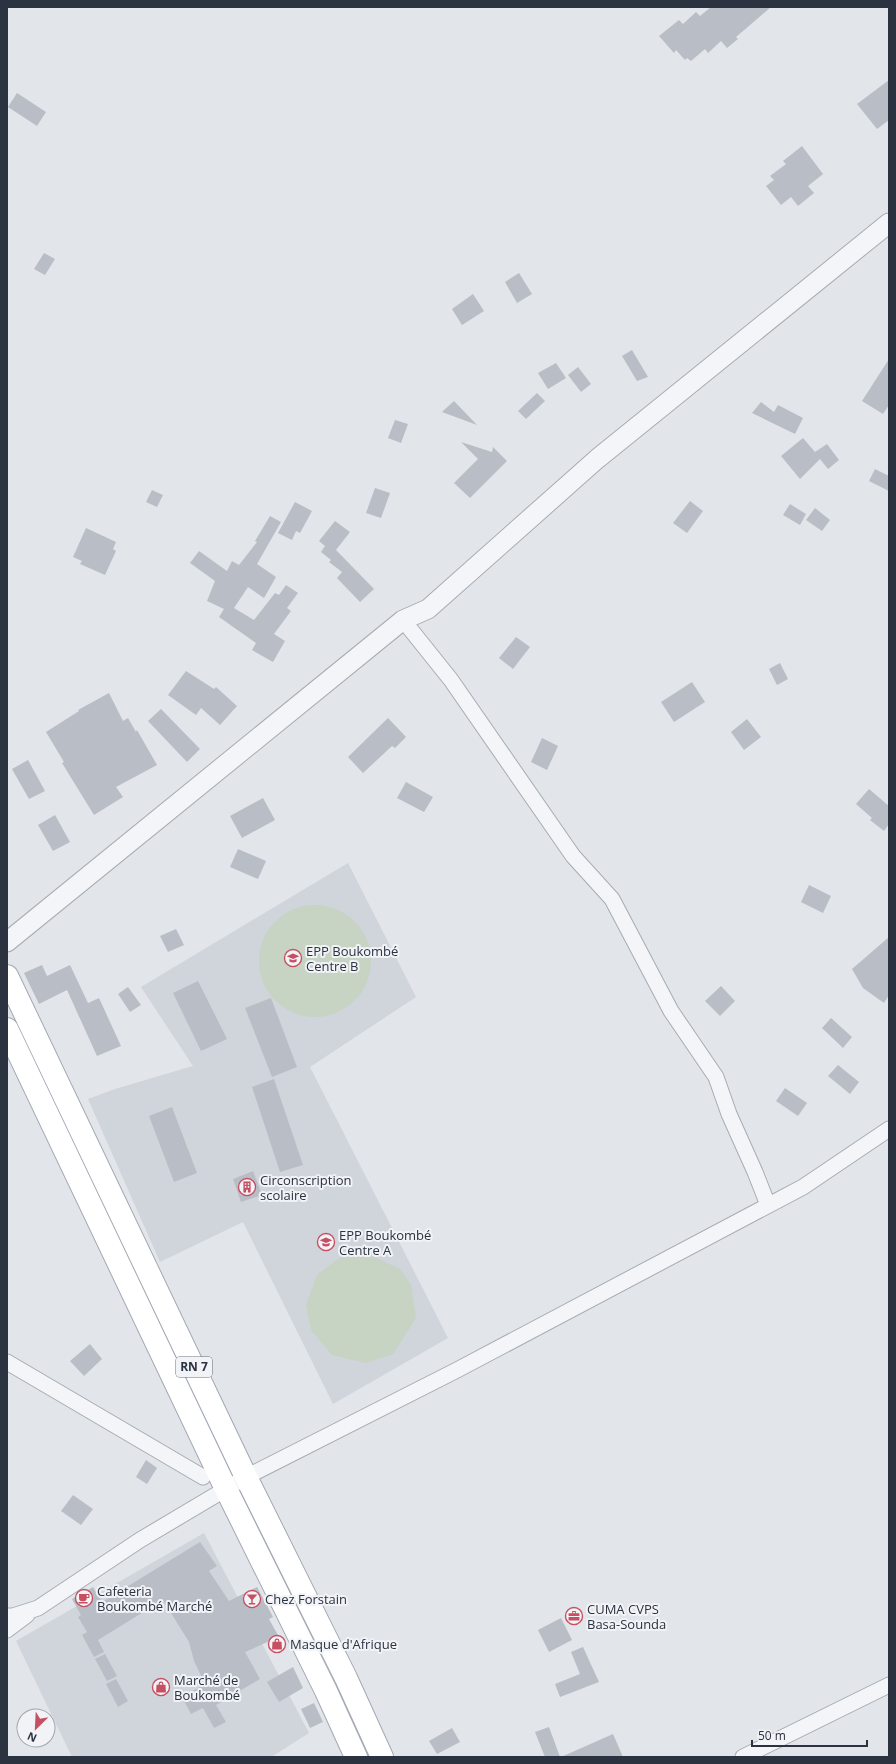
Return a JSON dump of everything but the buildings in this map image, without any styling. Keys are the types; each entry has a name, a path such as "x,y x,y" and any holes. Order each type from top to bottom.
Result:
{"main road":[{"name":"RN 7","path":"7,976 246,1477 346,1678 382,1757"},
{"name":"RN 7","path":"7,1029 226,1489 322,1684 356,1757"}],"street":[{"path":"7,942 403,620 428,609 597,459 889,223"},
{"path":"403,620 451,680 574,856 612,899 671,1011 716,1077 729,1114 768,1205"},
{"path":"7,1630 140,1540 246,1477 457,1370 803,1187 889,1129"},
{"path":"7,1362 203,1477"},
{"path":"7,1616 13,1616 38,1608"},
{"path":"743,1757 889,1685"}],"shaded area":[{"name":"EPP Boukombé Centre A","path":"348,863 416,997 310,1067 448,1338 333,1404 243,1222 160,1262 88,1099 115,1089 193,1066 141,987"},
{"name":"Marché de Boukombé","path":"204,1533 309,1733 271,1757 72,1757 56,1724 56,1708 48,1708 16,1641"}],"green space":[{"path":"315,905 336,909 355,921 367,940 371,961 367,982 355,1001 336,1013 315,1017 294,1013 275,1001 263,982 259,961 263,940 275,921 294,909"},
{"path":"365,1253 400,1269 411,1285 416,1318 393,1354 366,1363 332,1355 311,1330 306,1305 317,1275 341,1257"}],"place":[{"name":"EPP Boukombé Centre B","path":"293,958"},
{"name":"Circonscription scolaire","path":"247,1187"},
{"name":"EPP Boukombé Centre A","path":"326,1242"},
{"name":"Cafeteria Boukombé Marché","path":"84,1598"},
{"name":"Chez Forstain","path":"252,1599"},
{"name":"CUMA CVPS Basa-Sounda","path":"574,1616"},
{"name":"Masque d'Afrique","path":"277,1644"},
{"name":"Marché de Boukombé","path":"161,1687"}]}
